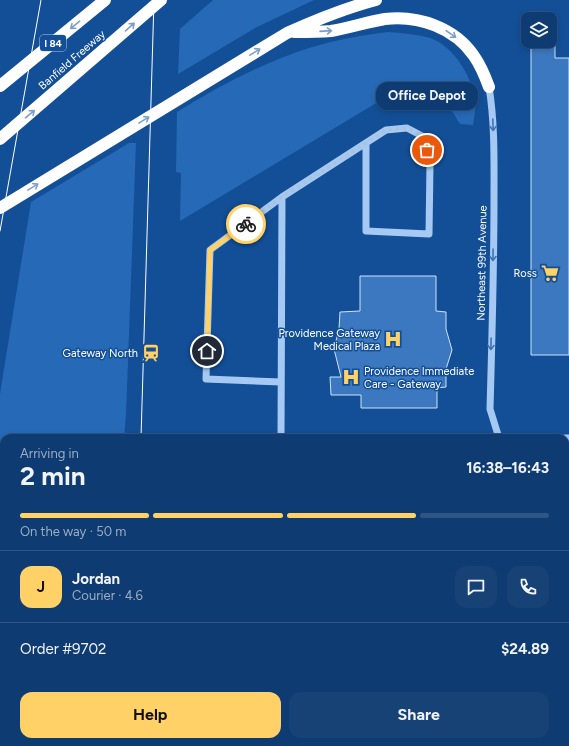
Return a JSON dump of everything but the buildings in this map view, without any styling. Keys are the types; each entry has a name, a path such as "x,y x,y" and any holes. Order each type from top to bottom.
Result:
{"highway":[{"name":"I 84","path":"0,86 105,0"},
{"name":"Banfield Freeway","path":"0,139 161,0"},
{"path":"0,208 287,32 354,6 376,0"},
{"path":"287,32 331,31 386,19 404,18 424,21 444,29 459,40 473,55 482,69 489,87"}],"street":[{"name":"Northeast 99th Avenue","path":"489,87 494,128 494,228 490,410 498,434"},
{"path":"282,382 206,380 210,250 282,197 386,130 407,128 424,137 430,164 429,234 366,231 366,143"},
{"path":"281,434 282,197"}],"shaded area":[{"path":"213,0 314,0 257,27 178,74 180,29"},
{"path":"388,32 430,38 439,42 455,56 467,74 474,94 475,108 473,125 460,124 452,111 436,100 416,96 407,96 378,102 180,221 181,173 176,172 177,112 241,76 292,54 339,40"},
{"path":"129,143 136,143 124,434 0,434 0,394 31,202"}],"tram line":[{"path":"0,231 41,0"},
{"path":"141,434 154,0"}],"way so far":[{"path":"246,224 282,197 386,130 407,128 424,137 427,150"}],"place":[{"name":"Office Depot","path":"427,150"},
{"name":"Ross","path":"550,273"},
{"name":"Providence Gateway Medical Plaza","path":"393,339"},
{"name":"Gateway North","path":"151,353"},
{"name":"Providence Immediate Care - Gateway","path":"351,377"}],"route":[{"path":"207,351 210,250 246,224"}]}
